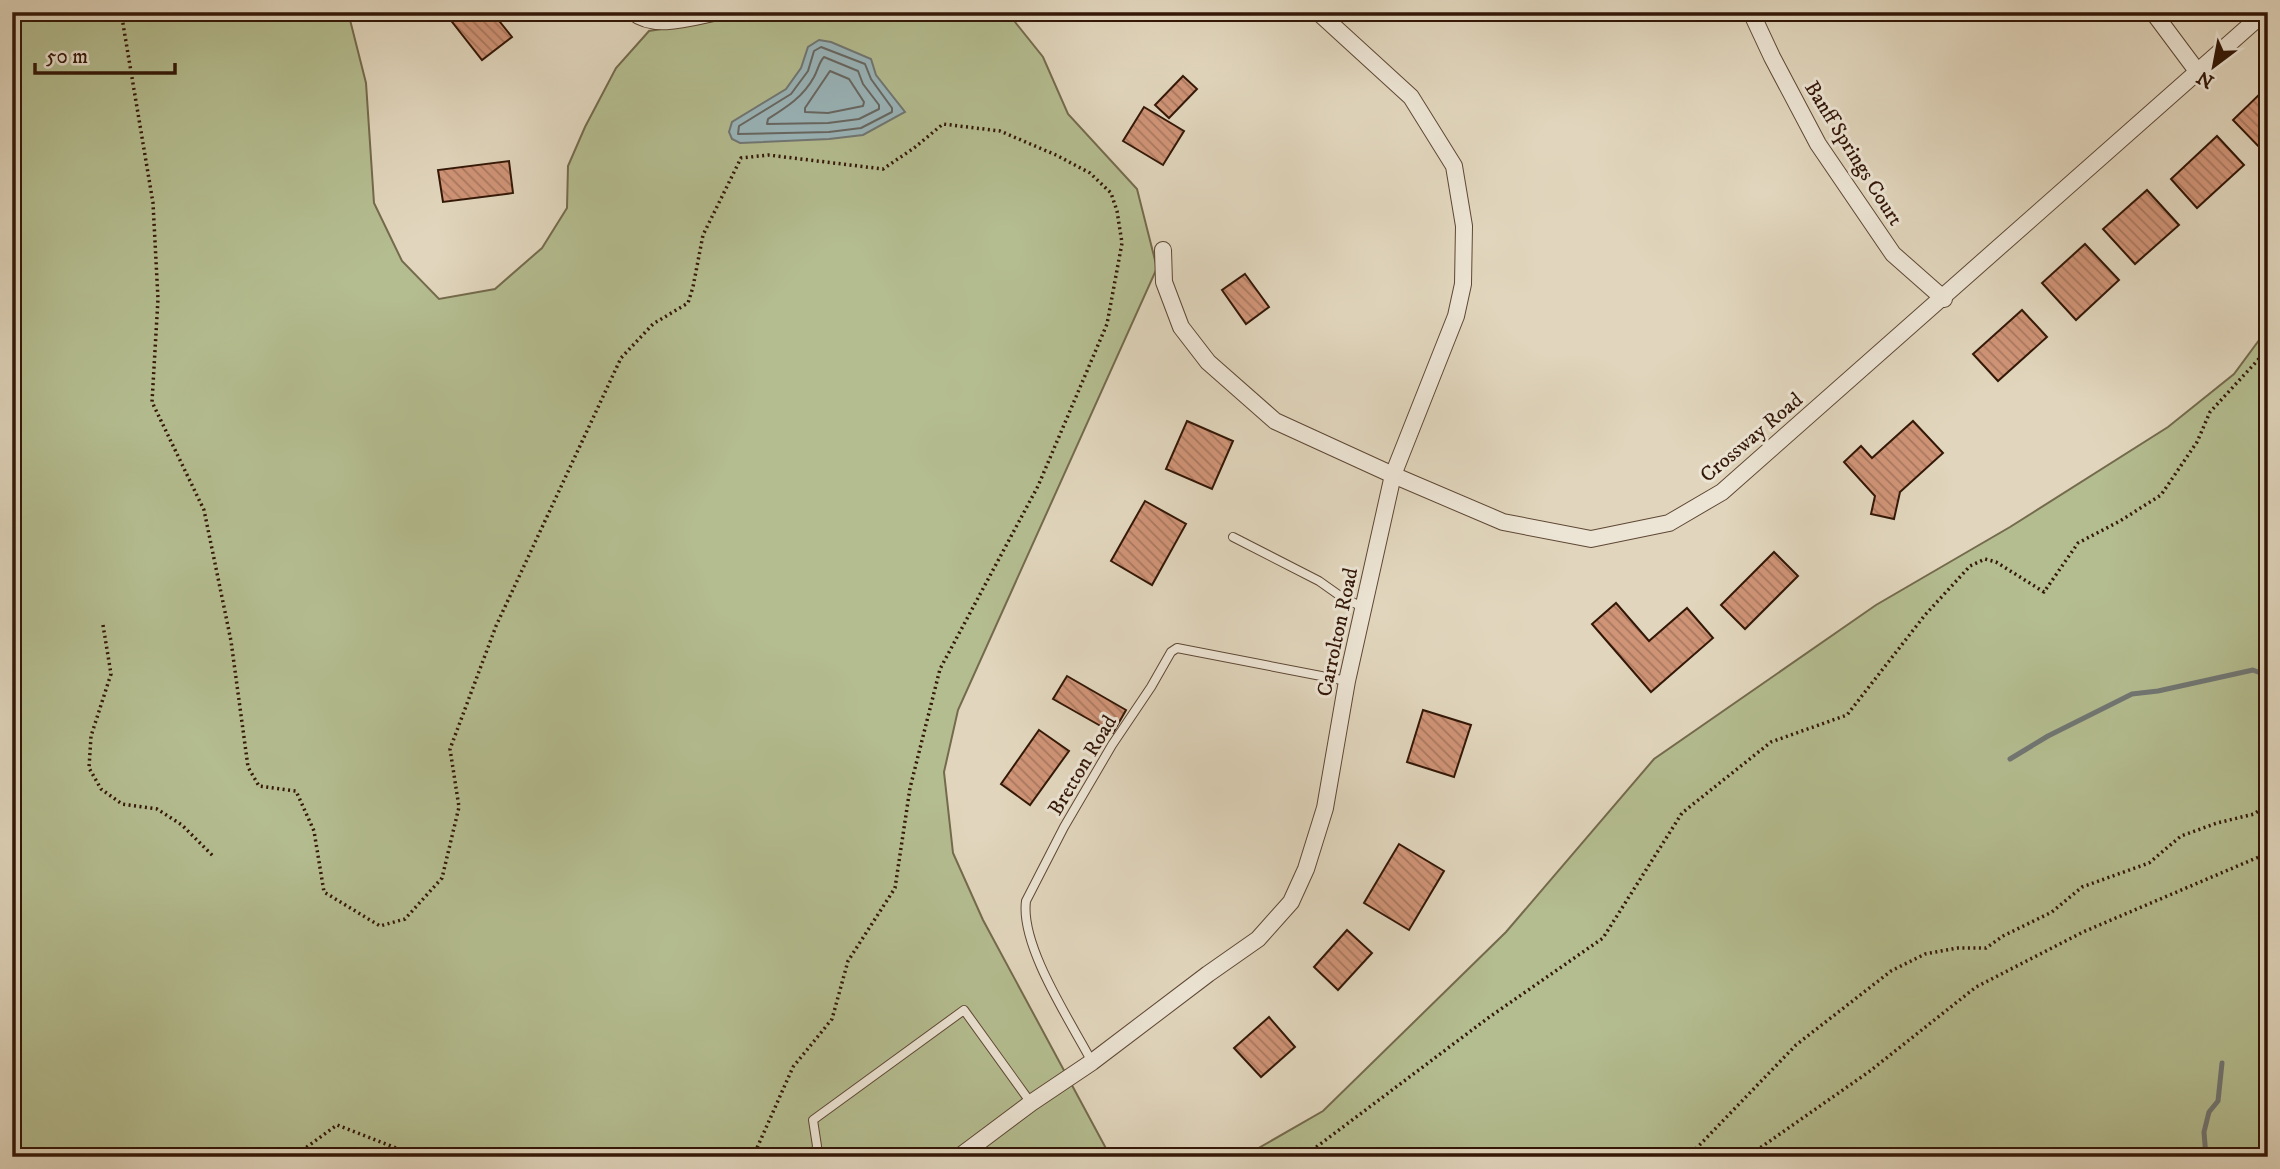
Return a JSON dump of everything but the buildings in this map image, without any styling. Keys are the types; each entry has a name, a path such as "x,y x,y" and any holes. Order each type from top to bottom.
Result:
{"street":[{"path":"633,12 643,19 668,21 718,12"},
{"name":"Carrolton Road","path":"959,1157 1031,1103 1093,1062 1258,939 1291,902 1306,869 1325,808 1347,681 1393,475 1456,316 1463,284 1464,226 1454,166 1411,97 1318,12"},
{"name":"Banff Springs Court","path":"1751,12 1818,144 1893,254 1944,299"},
{"path":"2153,12 2197,71"},
{"name":"Crossway Road","path":"1163,250 1164,282 1181,327 1208,362 1275,421 1503,522 1591,539 1669,523 1723,492 2265,12"}],"lane":[{"path":"1233,537 1363,607"},
{"name":"Bretton Road","path":"1093,1062 1044,973 1024,914 1026,901 1071,816 1171,652 1177,648 1347,681"},
{"path":"815,1157 817,1146 813,1120 964,1010 1031,1103"}],"path":[{"path":"121,12 153,203 158,299 152,402 205,510 231,641 248,767 259,786 296,791 313,831 324,892 380,926 405,919 442,878 458,807 450,749 496,626 621,358 653,324 688,303 694,287 702,235 741,158 768,155 883,169 943,124 1000,131 1090,173 1111,193 1122,243 1107,324 1038,486 940,669 910,789 895,888 848,961 832,1019 793,1067 753,1157"},
{"path":"1303,1157 1488,1018 1603,938 1682,813 1771,742 1847,715 1925,615 1970,566 1985,559 1996,562 2044,592 2078,543 2161,495 2197,442 2210,412 2268,349"},
{"path":"103,625 111,674 91,736 89,768 101,789 122,804 157,809 182,825 214,857"},
{"path":"1688,1157 1796,1045 1891,971 1925,954 1957,948 1986,948 2003,936 2052,912 2082,887 2149,863 2181,836 2254,814 2268,804"},
{"path":"1747,1157 1870,1071 1976,987 2083,932 2268,853"},
{"path":"293,1157 337,1125 419,1157"}],"green space":[{"path":"12,12 348,12 366,83 374,203 402,261 439,299 495,289 542,248 567,208 568,166 585,127 616,68 649,31 769,12 1007,12 1043,57 1068,114 1137,189 1157,268 958,710 944,772 953,853 983,920 1109,1154 1114,1157 12,1157"},
{"path":"2268,328 2268,1157 1243,1157 1323,1111 1506,932 1654,759 1876,605 2010,527 2168,427 2234,374"}],"water":[{"path":"819,40 831,42 871,59 876,75 905,112 863,135 740,143 732,139 729,132 732,122 786,89 801,68 808,47"}],"waterway":[{"path":"2010,759 2048,736 2132,694 2158,691 2253,670 2268,676"},
{"path":"2206,1157 2204,1132 2209,1112 2218,1101 2222,1063"}]}
